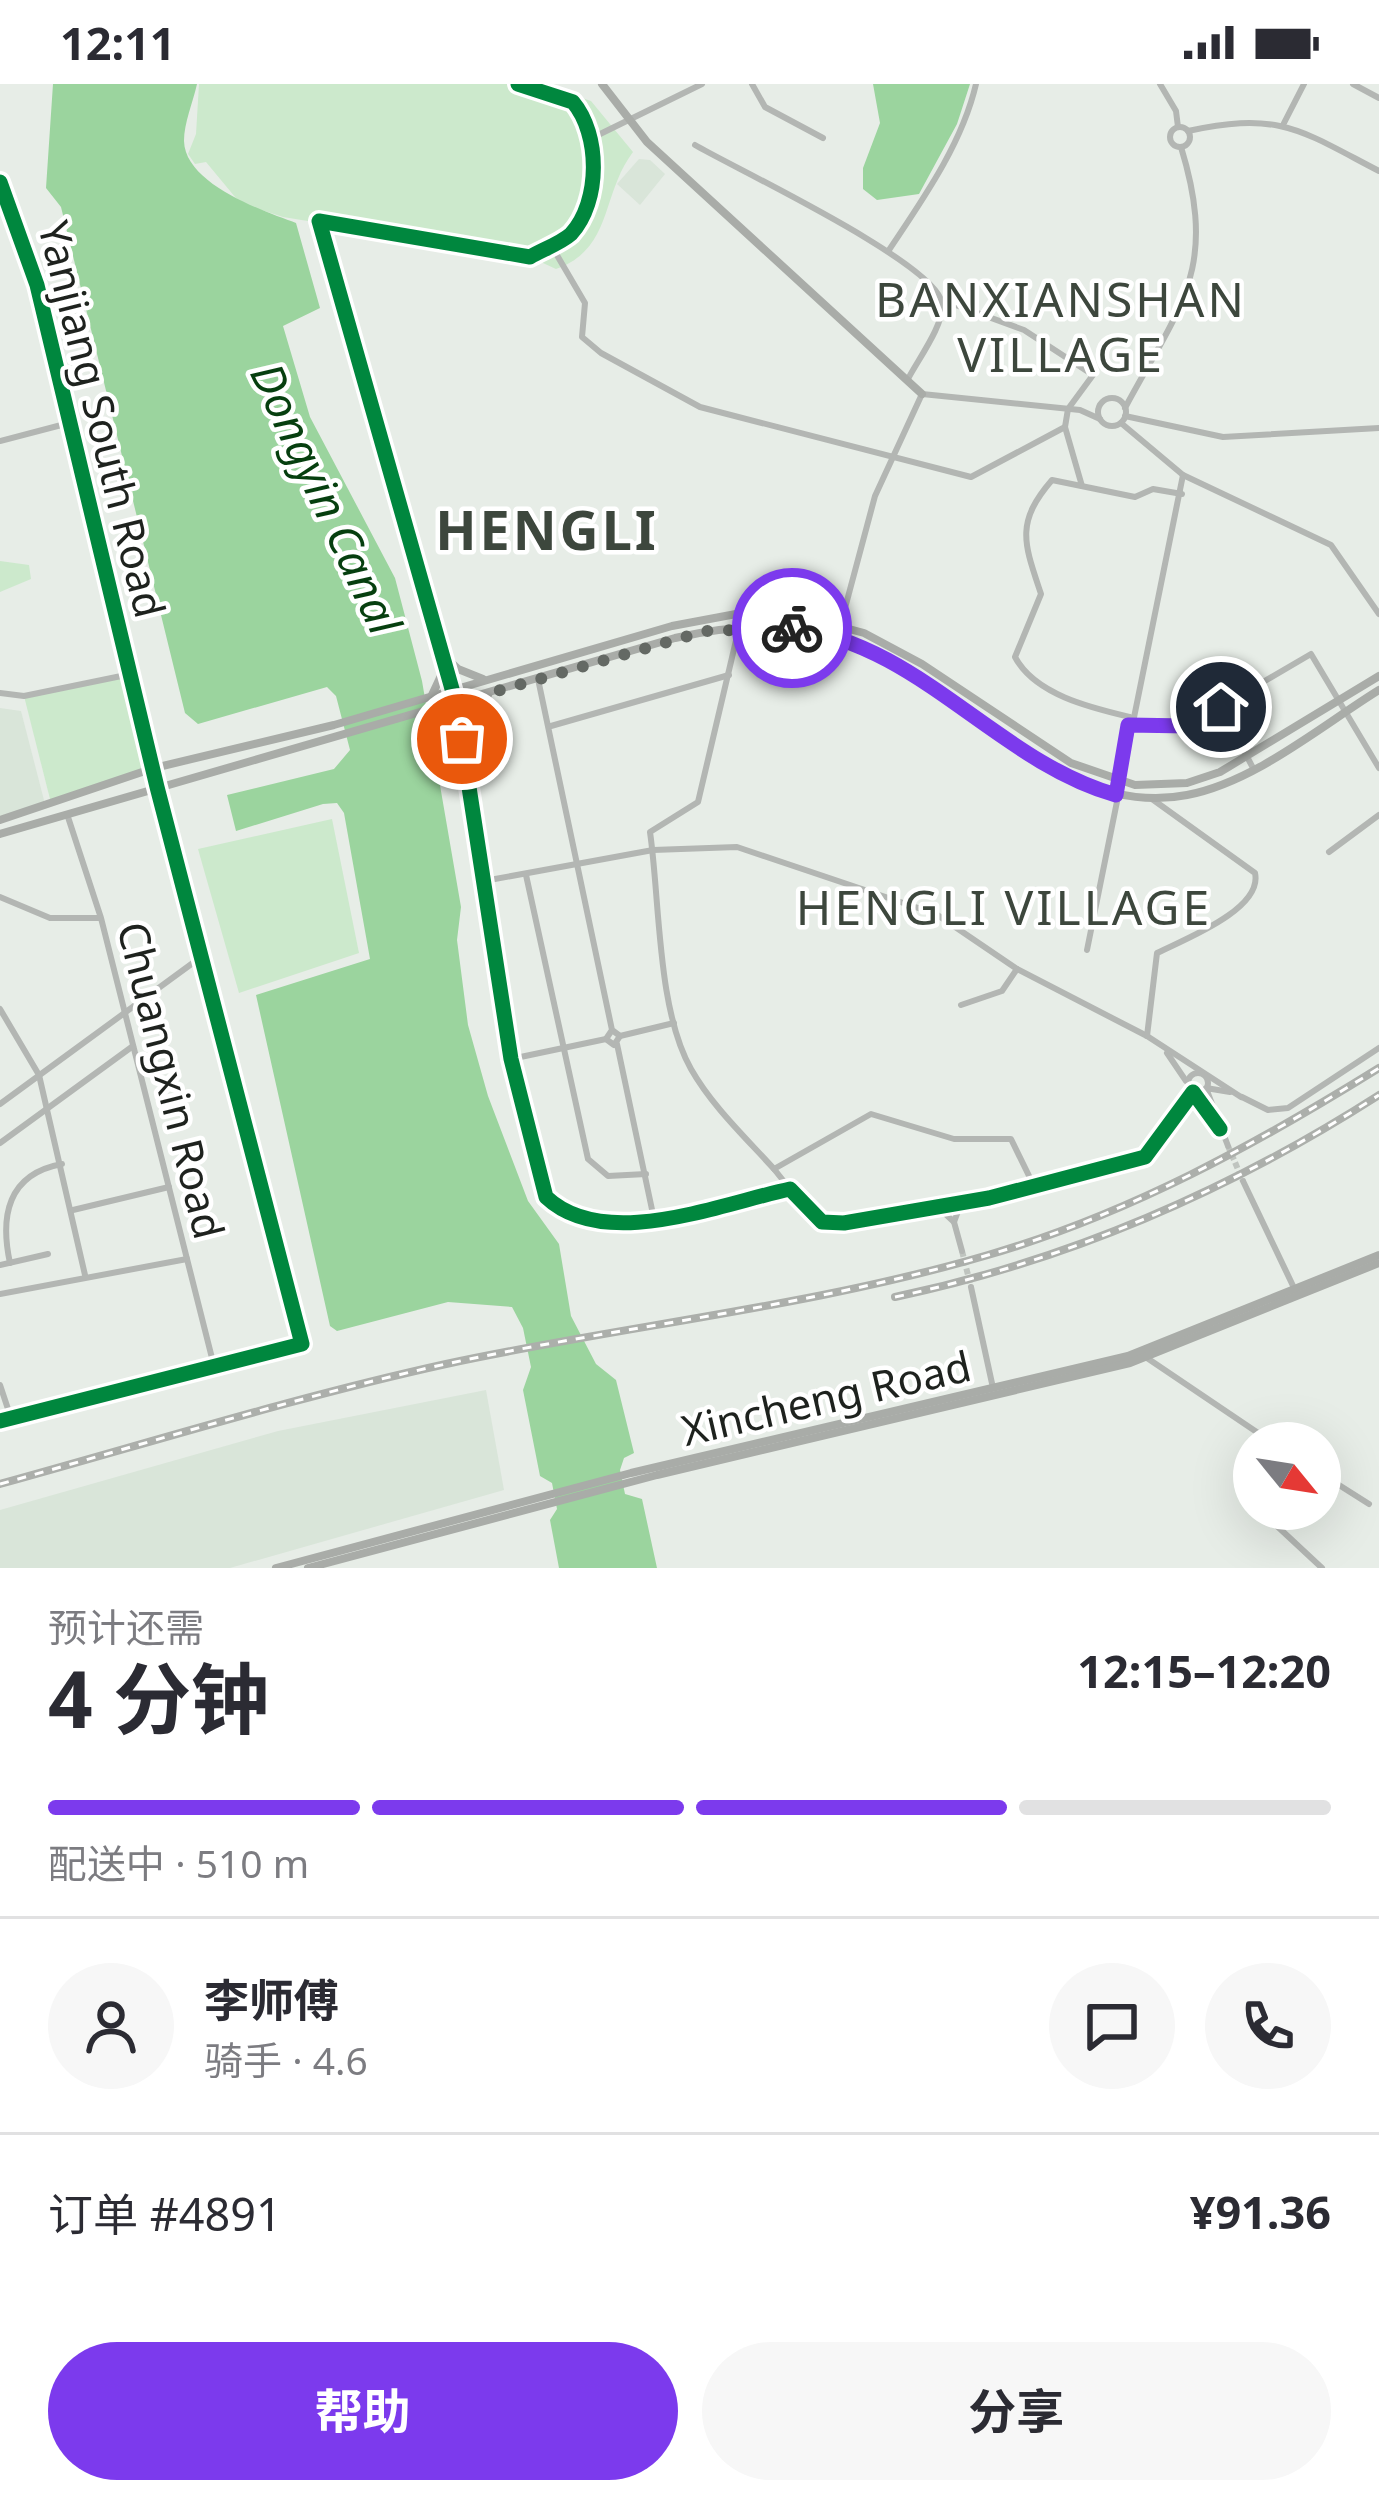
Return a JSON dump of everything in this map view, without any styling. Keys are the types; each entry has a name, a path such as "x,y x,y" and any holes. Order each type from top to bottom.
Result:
{"street":[{"path":"518,84 573,103 594,137 590,193 571,233 530,257 319,221 456,703 512,1059 540,1184 555,1206 598,1226 654,1219 790,1189"},
{"path":"602,84 627,122 922,394 1080,410 1109,425 1124,416 1138,383 1180,314 1194,259 1194,202 1181,147 1169,137 1178,127 1177,111 1160,84"},
{"path":"594,137 702,84"},
{"path":"752,84 765,107 823,138"},
{"path":"889,250 928,190 970,109 976,84"},
{"path":"1285,123 1304,84"},
{"path":"1353,84 1379,98"},
{"path":"1178,127 1188,131 1252,120 1285,123 1379,171"},
{"path":"1181,147 1190,141 1188,131"},
{"path":"695,146 772,190 824,210 889,250 942,300 1024,330 1093,375 1068,409 1065,427 1082,486"},
{"name":"Yanjiang South Road","path":"0,182 31,264 131,674"},
{"path":"551,244 585,303 582,337 587,345 700,407 971,477 1065,427"},
{"path":"906,382 942,300"},
{"path":"1080,410 1138,383"},
{"path":"837,638 875,496 922,394"},
{"path":"1114,398 1124,416 1184,476 1331,544 1379,614"},
{"path":"1100,419 1101,404"},
{"path":"1124,416 1223,437 1379,428"},
{"path":"0,441 70,423"},
{"path":"1087,950 1129,721 1184,476"},
{"path":"1181,494 1153,489 1135,497 1052,480 1028,514 1025,547 1041,594 1015,657 1023,672 1083,706 1129,721 1188,726 1310,654 1379,768"},
{"path":"742,614 698,802 650,832 674,1023 703,1087 815,1216 832,1224 962,1203 1145,1157 1191,1088 1191,1076 1217,1078 1241,1097"},
{"path":"0,820 154,768 334,725 672,626 742,614 801,616 894,647 1070,763 1118,782 1187,783 1247,757 1379,676"},
{"path":"0,836 66,811 675,638 739,627 799,629 888,658 1064,774 1116,795 1152,799 1208,790 1253,768 1379,690"},
{"path":"445,660 464,673 491,680"},
{"path":"431,696 445,660"},
{"path":"0,693 24,697 131,674 302,1344 5,1420 0,1385"},
{"path":"551,726 729,675"},
{"path":"538,679 654,1219"},
{"path":"461,734 472,711 494,692"},
{"path":"1221,707 1253,768"},
{"path":"434,709 461,734"},
{"path":"1147,1036 1157,953 1208,928 1254,894 1257,882 1255,873 1152,799"},
{"name":"Chuangxin Road","path":"66,811 101,918 214,1366"},
{"path":"1330,852 1379,815"},
{"path":"483,881 653,850 721,845 750,850 936,914 1017,969 1147,1036 1202,1075 1228,1146"},
{"path":"526,873 560,1050 592,1166 612,1178 646,1174"},
{"path":"0,897 50,917 101,918"},
{"path":"0,1104 201,957"},
{"path":"962,1005 1002,992 1017,969"},
{"path":"0,1009 39,1076 49,1107 85,1275"},
{"path":"512,1059 619,1040 674,1023"},
{"path":"606,1039 612,1030"},
{"path":"0,1143 133,1046"},
{"path":"1160,1046 1220,1129"},
{"path":"1191,1088 1241,1097 1268,1109 1288,1108 1379,1048"},
{"path":"774,1169 879,1114 954,1139 1011,1139 1034,1184"},
{"path":"10,1263 3,1230 10,1199 29,1177 62,1164"},
{"path":"1243,1181 1295,1290"},
{"path":"72,1210 169,1187"},
{"path":"954,1222 962,1203"},
{"path":"938,1206 954,1222 962,1251"},
{"path":"0,1265 48,1254"},
{"path":"0,1294 187,1259"},
{"name":"Xincheng Road","path":"308,1568 632,1477 1145,1354 1379,1259"},
{"name":"Xincheng Road","path":"632,1477 1145,1354 1379,1259"},
{"path":"970,1287 993,1388"},
{"path":"1145,1354 1243,1422"},
{"path":"1341,1486 1369,1504"},
{"name":"Xincheng Road","path":"276,1568 552,1499"},
{"path":"1281,1530 1322,1568"}],"shaded area":[{"path":"199,84 541,84 591,101 633,152 588,248 556,269 530,257 283,217 240,203 206,162 195,164 188,154 196,134"},
{"path":"639,159 650,160 665,174 640,205 617,184"},
{"path":"0,561 29,565 31,579 0,592"},
{"path":"131,674 154,768 51,803 24,696"},
{"path":"0,708 21,711 45,804 0,816"},
{"path":"332,819 359,953 239,993 198,849"},
{"path":"486,1390 504,1490 230,1568 0,1568 0,1510 278,1431"}],"water":[{"name":"Dongyin Canal","path":"53,84 197,84 184,141 197,170 228,194 296,223 320,308 283,326 310,417 395,578 422,681 461,907 457,940 468,1025 488,1096 528,1201 559,1244 571,1316 596,1364 616,1380 634,1453 624,1458 620,1470 625,1494 642,1499 657,1568 559,1568 550,1520 557,1509 552,1483 540,1476 523,1390 531,1367 523,1328 512,1307 448,1302 337,1331 330,1326 256,995 370,959 344,813 337,803 323,804 236,831 227,795 334,769 350,750 336,696 327,687 198,724 185,713 61,207 46,188"},
{"path":"873,84 970,84 957,124 919,194 877,200 863,189 863,168 880,123"}],"tunnel":[{"path":"1228,1146 1243,1181"},
{"path":"962,1251 971,1287"}],"railway":[{"path":"0,1484 390,1377 786,1302 988,1255 1091,1219 1190,1175 1379,1068"},
{"path":"895,1297 1023,1263 1146,1218 1265,1162 1379,1095"}],"cycle path":[{"path":"518,84 573,102 588,131 592,186 581,220 567,237 530,257 319,221 456,703 511,1059 546,1197 570,1213 630,1223 697,1213 790,1189 822,1222 844,1223 989,1198 1145,1157 1193,1092 1220,1129"},
{"path":"0,182 37,285 157,787 302,1344 0,1421"}],"way so far":[{"path":"462,739 472,711 494,692 706,631 792,628"}],"district":[{"name":"BANXIANSHAN VILLAGE","path":"1061,326"},
{"name":"HENGLI","path":"547,529"},
{"name":"HENGLI VILLAGE","path":"1004,906"}],"route":[{"path":"792,628 830,635 888,658 1064,774 1116,795 1128,725 1188,726 1221,707"}]}
